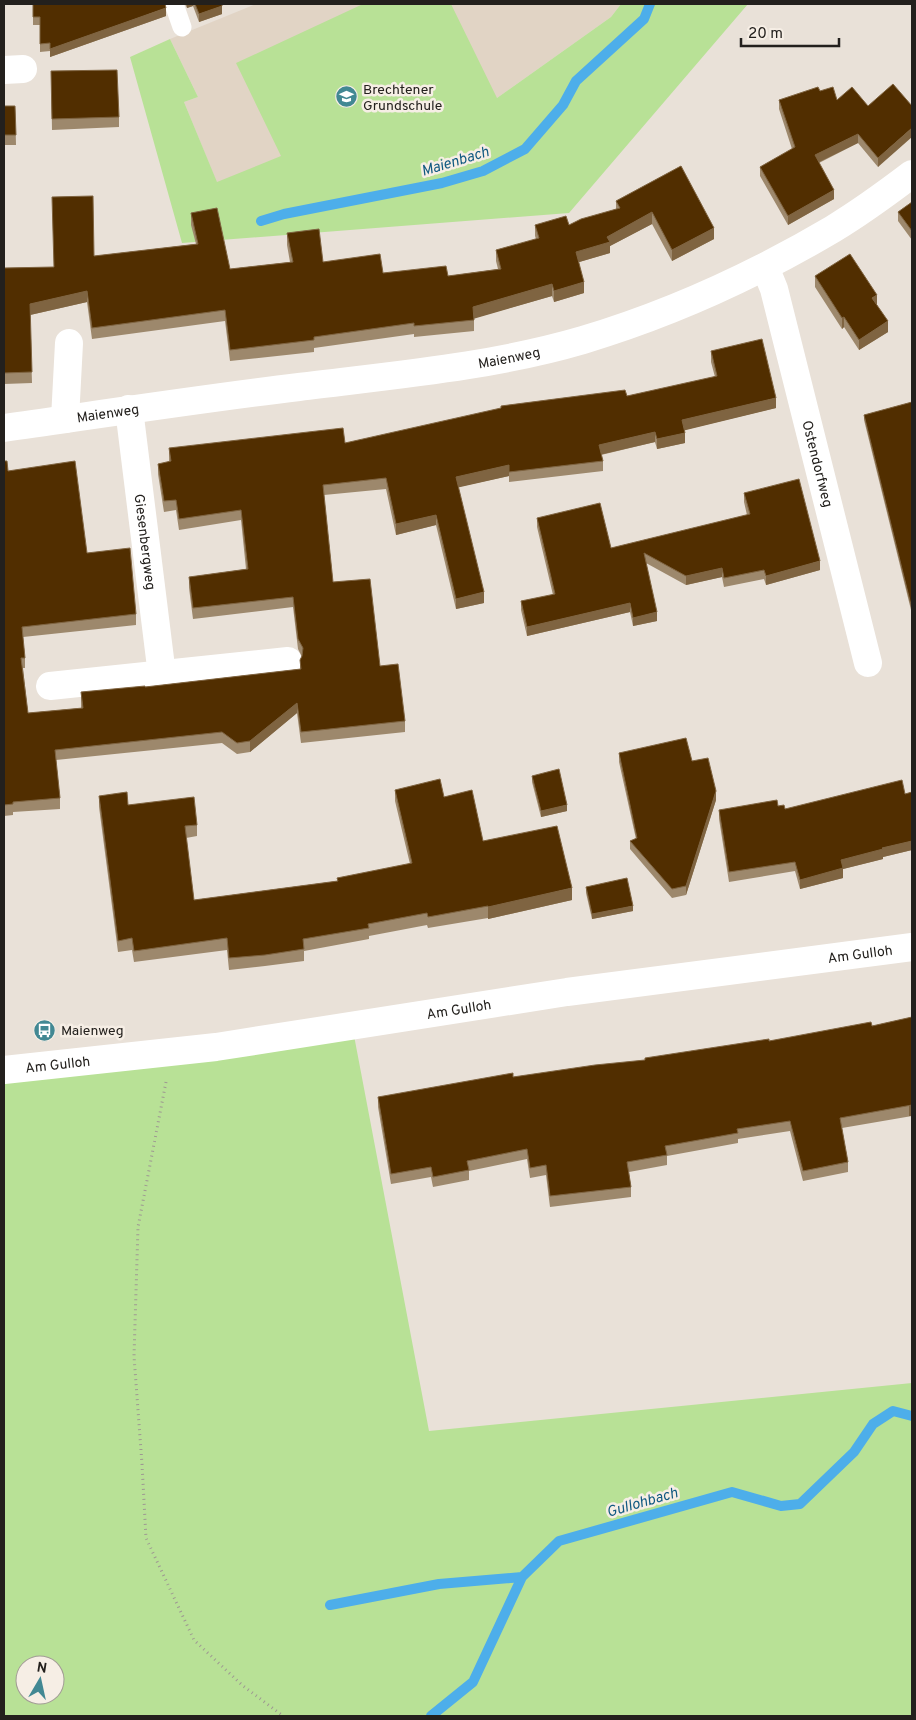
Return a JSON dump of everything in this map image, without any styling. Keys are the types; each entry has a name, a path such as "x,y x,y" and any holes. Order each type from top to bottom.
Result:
{"street":[{"name":"Maienweg","path":"4,428 217,396 457,367 531,354 582,340 670,310 764,267 835,228 912,174"},
{"name":"Ostendorfweg","path":"764,267 774,289 868,662"},
{"name":"Maienweg","path":"66,419 69,343"},
{"name":"Giesenbergweg","path":"129,409 162,675"},
{"path":"50,686 288,661"},
{"name":"Am Gulloh","path":"4,1070 216,1047 567,992 912,947"}],"lane":[{"path":"174,4 182,27"}],"path":[{"path":"172,1051 138,1227 134,1356 146,1538 194,1640 242,1685 283,1716"}],"shaded area":[{"name":"Brechtener Grundschule","path":"256,4 621,4 611,17 497,98 281,157 217,183 184,102 198,97 170,39"}],"green space":[{"path":"363,4 451,4 497,98 611,17 621,4 748,4 569,213 182,243 130,57 170,39 198,97 184,102 217,182 281,156 236,63"},
{"path":"352,1025 429,1431 912,1383 912,1716 4,1716 4,1070"}],"building":[{"path":"33,4 165,4 166,8 50,49 50,43 40,44 40,17 33,17"},
{"path":"195,4 222,4 222,6 199,14"},
{"path":"117,70 119,117 52,119 51,71"},
{"path":"893,84 912,106 912,128 878,158 858,134 815,155 834,190 788,216 760,167 795,147 779,100 818,87 820,91 833,87 837,100 852,87 868,106"},
{"path":"4,106 15,106 16,135 4,135"},
{"path":"681,166 714,228 672,250 652,212 607,237 610,242 576,252 584,282 554,291 552,284 473,307 474,320 414,326 414,323 314,337 314,340 230,350 225,310 92,328 87,291 30,304 32,372 4,373 4,268 54,267 52,197 93,196 94,256 198,244 191,213 217,208 230,269 293,262 287,233 319,229 323,262 380,254 383,273 446,266 448,276 501,269 496,250 539,238 535,225 566,216 569,225 581,219 620,208 616,201"},
{"path":"912,202 912,231 898,212"},
{"path":"850,254 877,295 872,298 888,321 859,340 844,317 842,318 815,276"},
{"path":"762,339 776,398 682,420 685,433 657,439 655,432 599,445 603,461 509,472 509,465 456,477 484,592 456,599 436,515 396,524 386,478 323,485 333,582 370,579 380,666 398,664 405,721 301,732 297,703 250,741 237,743 222,732 55,750 60,798 13,802 13,804 4,805 4,461 7,461 8,471 75,461 87,553 130,548 136,614 22,627 25,658 21,658 28,713 83,708 81,692 145,687 301,669 300,660 303,648 298,639 293,597 193,608 189,577 248,569 241,510 179,519 176,500 164,501 158,464 171,461 169,448 343,428 345,443 501,408 501,406 625,390 627,396 717,376 711,351"},
{"path":"912,402 912,609 864,415"},
{"path":"799,479 820,561 766,576 764,570 724,578 722,568 686,576 644,553 657,612 633,618 630,603 527,627 521,601 555,594 537,518 600,503 611,548 750,514 744,493"},
{"path":"686,738 692,761 708,758 716,791 686,886 672,889 630,841 637,838 619,753"},
{"path":"559,769 567,805 541,811 532,776"},
{"path":"440,779 444,797 472,790 483,841 557,826 572,888 488,907 428,917 427,913 368,924 369,928 303,939 304,949 265,955 229,958 227,938 134,951 132,938 118,941 99,796 127,792 128,805 194,797 197,825 185,826 194,900 338,881 337,878 412,863 395,790"},
{"path":"902,780 905,794 912,792 912,841 841,860 843,868 800,880 795,862 729,872 719,810 777,800 778,806 784,805 785,809"},
{"path":"627,878 633,906 592,914 586,887"},
{"path":"912,1017 912,1105 840,1118 848,1162 803,1171 790,1121 737,1129 738,1133 665,1146 667,1155 627,1162 631,1187 550,1196 546,1165 530,1168 527,1149 467,1161 469,1170 433,1177 431,1167 391,1174 378,1097 513,1073 513,1077 645,1060 645,1058 769,1039 769,1041 871,1022 872,1026"}],"waterway":[{"name":"Maienbach","path":"261,221 284,214 442,183 483,171 525,149 563,105 576,81 644,19 650,4"},
{"name":"Gullohbach","path":"431,1716 473,1682 522,1577 559,1541 732,1492 781,1506 800,1504 854,1452 873,1424 893,1411 912,1416"},
{"path":"330,1605 439,1584 522,1577"}],"place":[{"name":"Brechtener Grundschule","path":"347,97"},
{"name":"Maienweg","path":"45,1030"}]}
